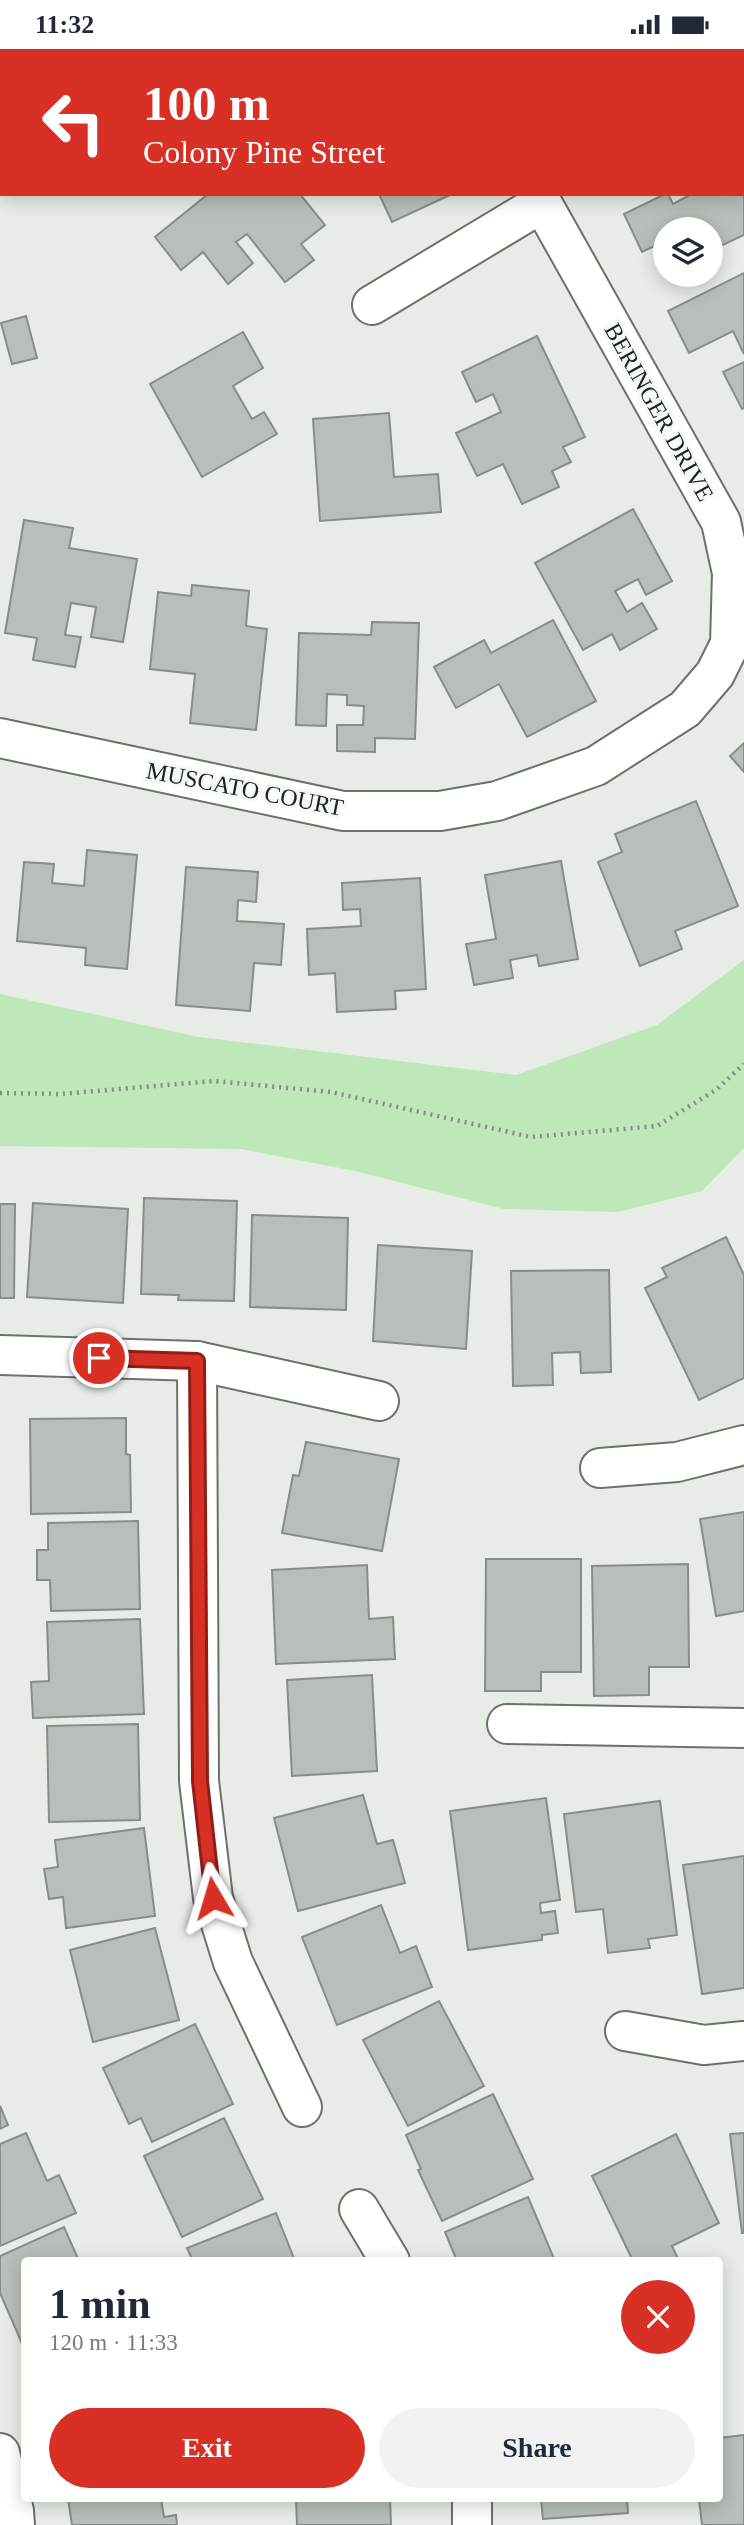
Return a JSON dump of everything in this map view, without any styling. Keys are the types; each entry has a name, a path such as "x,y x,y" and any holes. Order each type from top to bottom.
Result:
{"street":[{"path":"372,305 540,199"},
{"name":"BERINGER DRIVE","path":"540,199 722,522 732,573 730,644"},
{"name":"MUSCATO COURT","path":"0,738 343,811 440,811 497,801 596,766 685,709 715,674 730,644"},
{"path":"0,1355 197,1361 379,1401"},
{"path":"197,1361 200,1781 213,1898 233,1962 302,2108"},
{"path":"600,1468 677,1462 744,1445"},
{"path":"507,1724 744,1728"},
{"path":"625,2031 704,2045 744,2041"},
{"path":"359,2209 388,2257"},
{"path":"0,2453 15,2525"},
{"path":"472,2502 472,2525"}],"path":[{"path":"0,1093 60,1094 214,1081 331,1092 531,1137 657,1126 716,1090 744,1065"}],"green space":[{"path":"744,960 744,1148 702,1191 618,1212 504,1209 355,1171 241,1149 0,1146 0,994 199,1037 516,1075 657,1025"}],"building":[{"path":"206,196 302,196 325,225 301,244 314,260 285,282 247,234 236,242 253,263 228,284 203,252 181,270 155,237"},
{"path":"380,196 448,196 392,222"},
{"path":"661,196 669,196 673,204 688,196 744,196 744,235 723,245 723,217 653,217 653,247 642,252 624,214"},
{"path":"744,273 744,354 733,331 689,353 668,311 716,287 723,287 723,284"},
{"path":"26,316 37,358 12,364 1,323"},
{"path":"243,332 263,368 233,386 252,419 264,412 277,434 202,477 150,384"},
{"path":"537,336 585,437 563,447 571,462 552,471 559,487 522,504 503,464 477,476 456,433 501,412 493,394 476,402 462,372"},
{"path":"744,362 744,408 742,409 723,372"},
{"path":"389,413 394,477 438,474 441,512 320,521 313,419"},
{"path":"633,509 672,581 646,595 638,579 615,591 627,612 642,603 657,629 620,650 612,634 583,650 535,563"},
{"path":"24,520 73,528 69,548 137,559 123,642 91,637 96,607 71,603 65,635 81,637 75,667 33,660 37,638 5,633"},
{"path":"192,585 249,591 246,626 267,629 256,730 190,723 195,674 150,669 158,592 191,596"},
{"path":"553,620 596,701 527,737 499,684 456,708 434,667 484,640 491,653"},
{"path":"372,622 419,623 415,739 375,738 375,752 337,751 337,725 363,725 364,706 347,705 347,695 327,694 326,726 296,725 299,633 371,635"},
{"path":"744,743 744,772 730,756"},
{"path":"696,801 738,906 675,931 682,949 640,966 598,862 622,852 615,834"},
{"path":"87,850 137,855 127,969 85,965 86,948 17,941 24,862 54,864 52,883 84,886"},
{"path":"561,861 578,959 539,966 537,955 510,960 513,978 474,985 466,944 496,939 485,875"},
{"path":"186,867 258,872 256,902 238,900 237,921 284,924 281,965 254,963 250,1011 176,1005"},
{"path":"420,878 426,989 395,991 396,1009 337,1012 335,973 309,975 307,929 361,926 360,909 343,910 342,883"},
{"path":"144,1198 237,1201 234,1301 178,1300 179,1295 141,1294"},
{"path":"33,1203 128,1209 123,1303 27,1297"},
{"path":"0,1204 15,1204 14,1298 0,1298"},
{"path":"252,1215 348,1218 346,1310 250,1307"},
{"path":"726,1237 744,1275 744,1378 699,1400 645,1288 667,1277 662,1268"},
{"path":"378,1245 472,1251 466,1349 373,1341"},
{"path":"609,1270 611,1372 581,1373 580,1352 552,1353 553,1385 513,1386 511,1271"},
{"path":"126,1418 131,1512 31,1514 30,1419"},
{"path":"306,1442 399,1459 382,1551 282,1533 293,1475 299,1476"},
{"path":"744,1512 744,1611 716,1616 700,1519"},
{"path":"138,1521 140,1609 51,1611 50,1580 37,1580 37,1550 48,1550 48,1523"},
{"path":"486,1559 581,1559 581,1672 541,1672 541,1691 485,1691"},
{"path":"688,1564 689,1667 649,1667 649,1695 594,1696 592,1566"},
{"path":"367,1565 369,1619 393,1617 395,1659 276,1664 272,1570"},
{"path":"140,1619 144,1714 33,1718 31,1682 49,1681 47,1622"},
{"path":"372,1675 377,1771 292,1776 287,1680"},
{"path":"138,1724 140,1820 49,1822 47,1726"},
{"path":"363,1795 377,1844 393,1840 405,1883 298,1911 274,1818"},
{"path":"546,1798 560,1900 540,1903 541,1913 555,1911 558,1933 542,1935 542,1940 468,1950 450,1811"},
{"path":"660,1801 677,1935 648,1939 650,1948 608,1953 603,1909 576,1912 564,1814"},
{"path":"144,1828 155,1916 66,1928 63,1897 49,1899 44,1869 58,1867 55,1840"},
{"path":"744,1856 744,1988 702,1994 683,1865"},
{"path":"381,1905 400,1953 416,1946 432,1987 337,2025 302,1937"},
{"path":"155,1928 179,2020 93,2042 70,1950"},
{"path":"439,2001 484,2086 408,2126 363,2040"},
{"path":"195,2024 233,2104 152,2142 141,2118 129,2124 103,2068"},
{"path":"493,2094 533,2179 442,2221 418,2170 421,2169 406,2135"},
{"path":"0,2106 8,2125 0,2129"},
{"path":"224,2118 263,2199 182,2237 144,2156"},
{"path":"26,2133 47,2181 59,2175 76,2213 0,2246 0,2144"},
{"path":"744,2133 744,2233 742,2233 730,2134"},
{"path":"676,2134 719,2223 672,2246 677,2257 631,2257 592,2176"},
{"path":"528,2197 553,2257 455,2257 445,2232"},
{"path":"276,2213 293,2257 191,2257 187,2248"},
{"path":"64,2227 77,2257 21,2257 21,2341 0,2293 0,2256"},
{"path":"744,2435 744,2525 702,2525 699,2502 723,2502 723,2438"},
{"path":"68,2502 162,2502 164,2517 176,2515 177,2525 72,2525"},
{"path":"296,2502 390,2502 391,2525 297,2525"},
{"path":"541,2502 627,2502 628,2513 543,2519"}],"route":[{"path":"99,1358 197,1361 200,1781 213,1898"}]}
